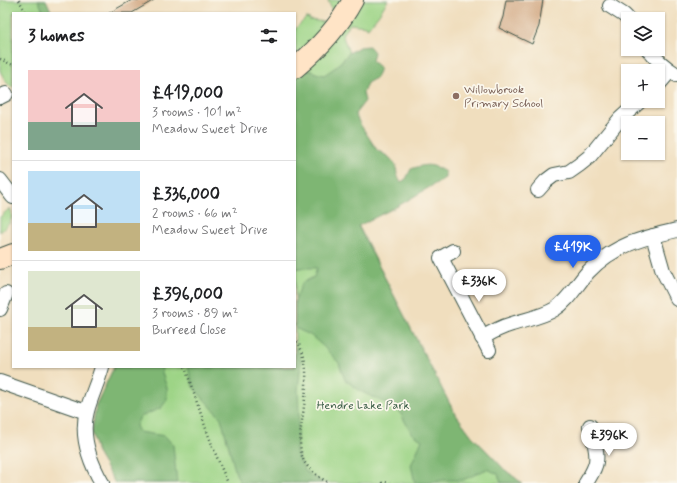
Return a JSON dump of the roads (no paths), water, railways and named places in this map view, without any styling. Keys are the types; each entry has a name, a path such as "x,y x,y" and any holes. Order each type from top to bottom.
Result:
{"street":[{"path":"296,67 312,53 331,32 353,0"},
{"path":"610,6 621,13"},
{"path":"653,56 673,73"},
{"path":"538,190 554,175 569,172 589,157 620,119 632,108"},
{"path":"0,180 12,196"},
{"path":"482,338 500,328 545,314 556,308 566,299 588,272 615,250 630,243 677,230"},
{"path":"653,236 663,270 677,299"},
{"path":"454,251 441,258 489,350"},
{"path":"0,259 12,254"},
{"path":"0,309 6,294"},
{"path":"102,368 86,412 84,432 88,452 95,472 102,483"},
{"path":"0,382 86,412"},
{"path":"586,483 593,472 596,463 596,454 590,426"}],"place":[{"name":"Willowbrook Primary School","path":"456,96"}],"park label":[{"name":"Hendre Lake Park","path":"363,405"}]}
